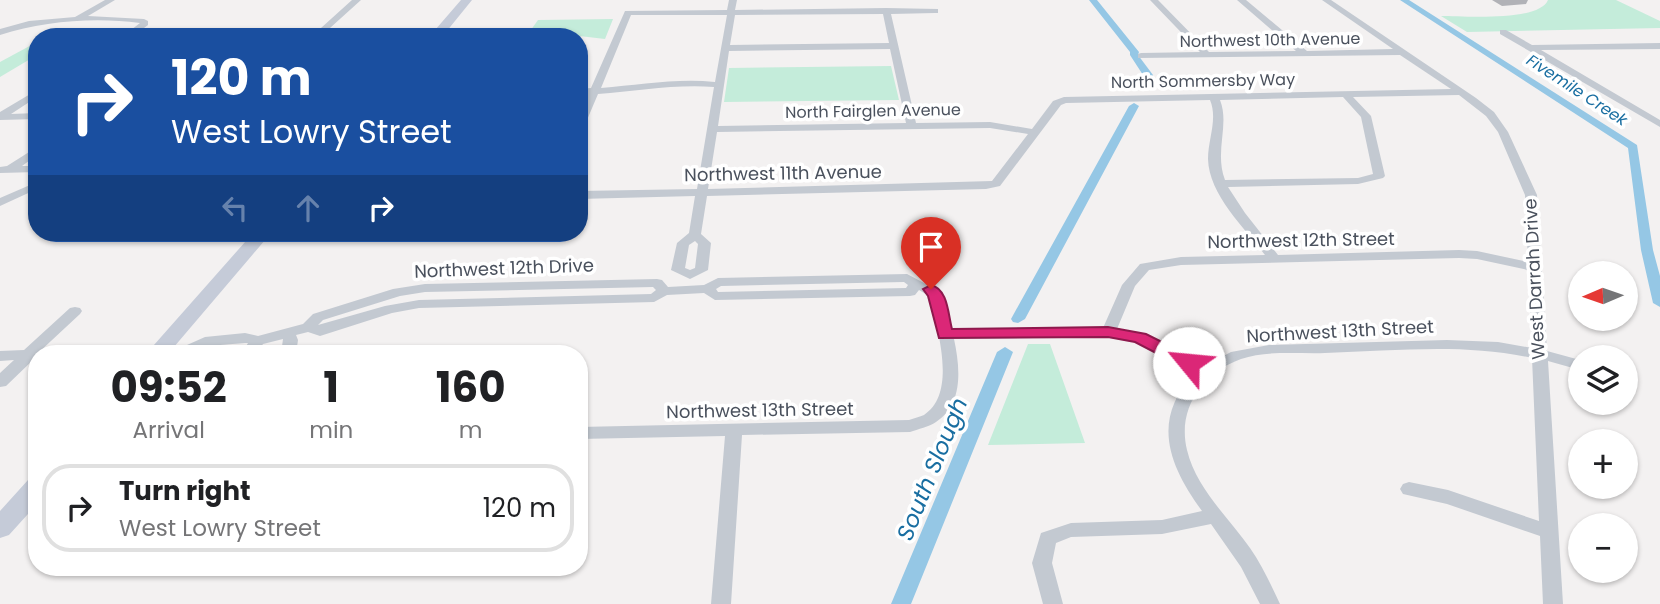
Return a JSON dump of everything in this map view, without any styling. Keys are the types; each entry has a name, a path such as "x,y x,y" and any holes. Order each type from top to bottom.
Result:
{"main road":[{"path":"443,28 467,0"},
{"path":"163,345 254,242"},
{"path":"0,528 28,497"}],"street":[{"path":"79,20 111,0"},
{"path":"79,20 119,0"},
{"path":"325,28 357,0"},
{"path":"695,235 705,243 701,270 690,275 678,270 683,243 695,235 712,129 716,85 733,0"},
{"path":"1154,0 1207,55"},
{"path":"1241,0 1304,53"},
{"name":"West Darrah Drive","path":"1326,0 1490,114 1503,132 1531,195 1553,604"},
{"path":"886,10 912,126"},
{"path":"588,106 628,13 934,11"},
{"path":"0,32 23,23 79,20 144,21 145,25 140,28"},
{"path":"1503,32 1660,124"},
{"path":"725,48 895,46"},
{"path":"1530,48 1660,46"},
{"name":"Northwest 10th Avenue","path":"1141,56 1400,52"},
{"path":"588,91 667,86 686,89 716,85"},
{"name":"North Sommersby Way","path":"986,186 996,184 1057,103 1064,100 1461,92"},
{"path":"1220,184 1358,181 1379,176 1366,116 1345,94"},
{"path":"1213,96 1219,107 1214,167 1220,184 1275,259"},
{"path":"0,116 28,99"},
{"path":"0,116 28,116"},
{"name":"North Fairglen Avenue","path":"712,129 990,125 1034,132"},
{"path":"4,170 28,155"},
{"path":"4,170 28,169"},
{"name":"Northwest 11th Avenue","path":"588,195 986,186"},
{"path":"0,202 28,189"},
{"name":"Northwest 12th Street","path":"1108,332 1129,285 1145,267 1181,261 1459,254 1496,258 1533,267"},
{"path":"688,290 690,275"},
{"name":"Northwest 12th Drive","path":"200,345 205,342 245,338 258,341 308,327 320,331 390,309 419,304 654,298 664,291 707,289 718,282 907,278 915,285 931,289 936,295 945,335"},
{"path":"42,345 75,311"},
{"path":"288,332 289,345"},
{"path":"945,335 1108,332 1140,338 1205,372 1187,390 1177,413 1179,456 1190,479 1240,549 1270,604"},
{"name":"Northwest 13th Street","path":"588,433 910,426 926,423 938,415 949,391 952,368 945,335"},
{"name":"Northwest 12th Drive","path":"255,345 258,341"},
{"name":"Northwest 13th Street","path":"1205,372 1238,355 1284,349 1488,346 1568,362"},
{"path":"0,356 28,355"},
{"path":"0,382 28,358"},
{"path":"721,604 734,430"},
{"path":"1409,489 1448,497 1549,532"},
{"path":"1053,604 1042,563 1048,538 1071,530 1162,527 1215,516"}],"green space":[{"path":"1548,0 1616,0 1660,21 1660,28 1467,32 1441,16 1516,15 1542,7"},
{"path":"613,19 605,39 588,37 588,28 532,28 538,20"},
{"path":"28,47 28,60 0,77 0,62"},
{"path":"891,66 899,100 724,102 729,68"},
{"path":"1028,344 1050,344 1085,443 988,445"}],"waterway":[{"name":"South Slough","path":"1093,0 1135,52 1134,55 1148,75 1143,89"},
{"name":"Fivemile Creek","path":"1404,0 1633,147 1647,250 1660,303"},
{"name":"South Slough","path":"1018,319 1134,106"},
{"name":"South Slough","path":"901,604 1005,352"}],"route":[{"path":"931,289 936,295 945,335 1108,332 1140,338 1189,363"}]}
